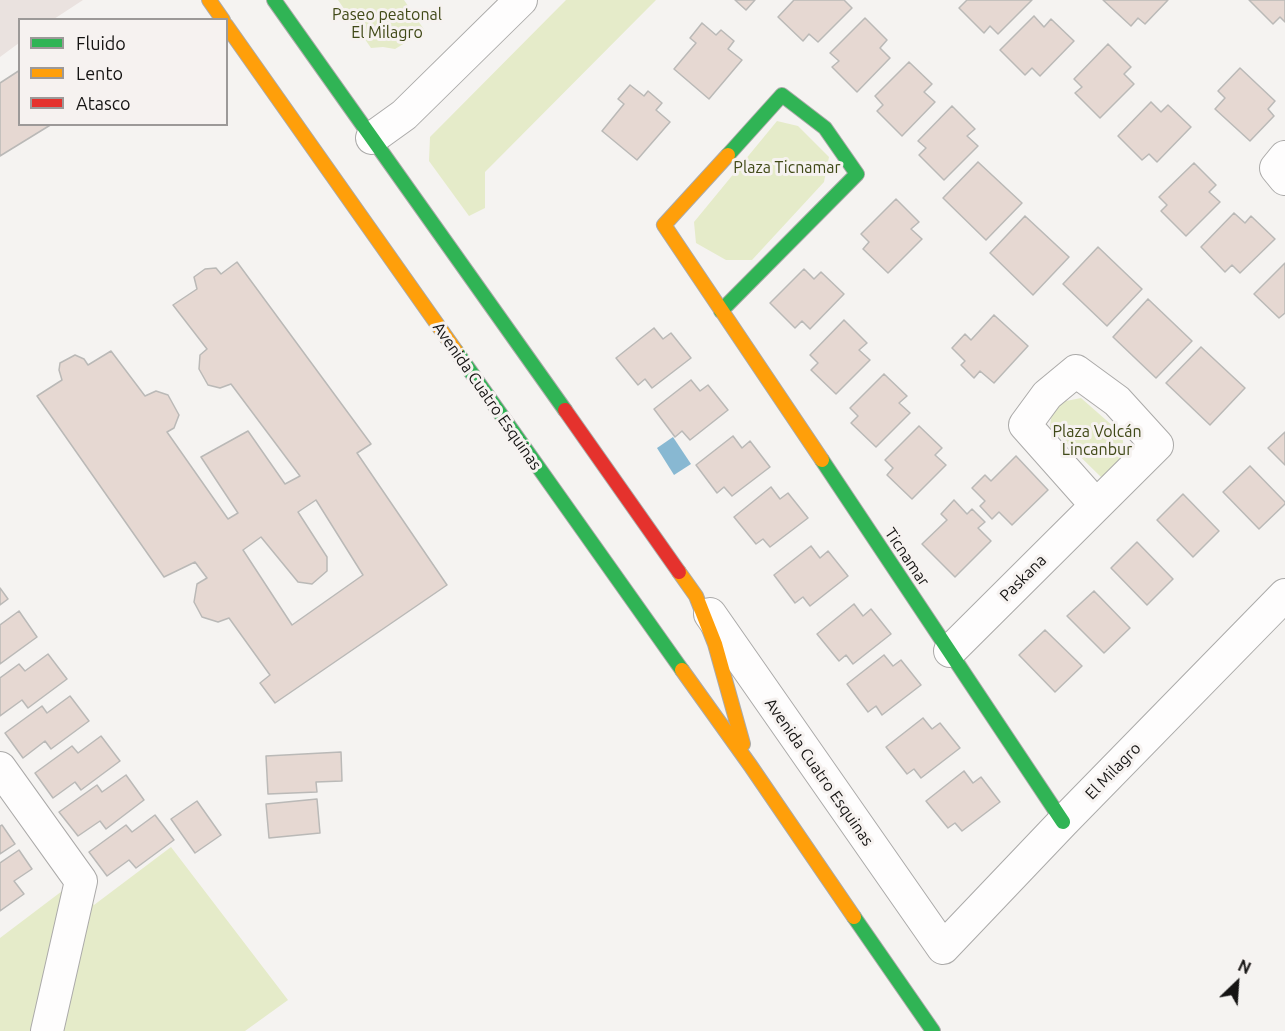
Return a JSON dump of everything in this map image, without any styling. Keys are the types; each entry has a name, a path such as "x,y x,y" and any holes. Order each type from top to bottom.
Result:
{"main road":[{"path":"209,0 222,18"},
{"name":"Avenida Cuatro Esquinas","path":"274,0 696,596 715,644 750,765"},
{"name":"Avenida Cuatro Esquinas","path":"228,28 587,538 750,765 933,1031"},
{"name":"Ticnamar","path":"721,310 857,174 825,128 782,95 664,225 1063,822"}],"street":[{"path":"372,138 404,115 521,0"},
{"path":"1285,157 1276,168 1285,179"},
{"name":"Paskana","path":"950,651 1096,505"},
{"name":"El Milagro","path":"943,948 1285,595"},
{"name":"Avenida Cuatro Esquinas","path":"696,596 943,948"},
{"path":"0,768 81,881 47,1031"}],"shaded area":[{"path":"0,0 83,0 56,18 18,18 18,44 0,57"}],"green space":[{"name":"Paseo peatonal El Milagro","path":"338,0 404,0 425,31 395,49 371,48"},
{"path":"566,0 656,0 485,172 485,208 469,216 429,161 430,137"},
{"name":"Plaza Ticnamar","path":"777,121 798,126 829,157 824,182 752,260 726,260 696,243 694,222"},
{"name":"Plaza Volcán Lincanbur","path":"1081,398 1122,434 1125,457 1115,473 1101,477 1050,427 1052,411 1061,402"},
{"path":"171,847 288,1000 245,1031 0,1031 0,938 74,882 94,905"}],"water":[{"path":"673,437 691,464 674,475 657,448"}],"building":[{"path":"735,0 755,0 746,10"},
{"path":"794,0 844,0 852,8 818,42 809,34 803,41 778,17"},
{"path":"967,0 1032,0 998,34 990,26 984,33 959,8"},
{"path":"1103,0 1168,0 1145,24 1138,18 1131,26"},
{"path":"1249,0 1285,0 1285,22 1280,17 1273,24"},
{"path":"1034,16 1044,27 1051,19 1074,41 1040,76 1032,68 1025,75 1000,50"},
{"path":"865,18 887,40 880,48 890,58 857,92 832,67 839,61 830,53"},
{"path":"702,23 716,35 721,30 734,41 728,49 742,60 709,99 674,69 696,43 690,38"},
{"path":"1108,44 1131,67 1124,74 1134,84 1100,118 1075,93 1082,87 1074,79"},
{"path":"909,62 932,84 924,92 935,102 902,136 877,111 883,105 875,96"},
{"path":"1240,68 1275,101 1268,109 1274,116 1250,141 1215,109 1225,98 1218,91"},
{"path":"18,71 18,126 49,126 0,156 0,83"},
{"path":"630,85 644,96 648,91 662,103 656,110 670,122 637,160 602,131 624,104 618,99"},
{"path":"1151,102 1161,112 1168,105 1191,127 1157,162 1149,154 1142,160 1118,136"},
{"path":"952,106 975,129 967,136 978,146 944,180 919,155 926,148 918,141"},
{"path":"978,162 1022,203 986,240 943,198"},
{"path":"1194,163 1216,185 1209,192 1220,202 1186,236 1161,211 1167,205 1159,197"},
{"path":"896,199 919,222 911,229 922,239 888,273 863,249 869,242 861,234"},
{"path":"1234,213 1245,223 1251,216 1275,239 1240,273 1232,265 1225,272 1201,247"},
{"path":"1025,216 1069,257 1033,295 990,253"},
{"path":"1098,247 1142,289 1107,326 1063,284"},
{"path":"237,262 371,444 357,453 447,585 275,703 260,683 270,675 229,618 218,622 202,617 194,602 197,584 207,578 195,562 164,577 37,396 62,380 59,370 60,363 75,355 84,359 88,365 111,351 145,396 156,391 168,395 179,415 174,428 167,432 228,519 238,513 201,457 248,431 285,484 300,476 231,384 220,388 208,385 199,369 200,355 207,349 173,305 197,289 194,277 205,269 216,268 221,274","holes":["316,500 363,575 292,625 243,550 261,537 298,582 312,584 327,571 327,557 298,512"]},
{"path":"1285,263 1285,313 1279,318 1254,294"},
{"path":"804,269 814,279 821,272 844,294 810,329 802,321 795,328 770,303"},
{"path":"1148,299 1192,341 1156,378 1113,337"},
{"path":"994,315 1028,346 994,383 980,371 974,378 961,365 965,361 952,348 965,334 971,340"},
{"path":"844,320 867,343 859,350 870,360 836,394 811,370 818,363 810,355"},
{"path":"654,328 663,339 671,333 691,358 652,388 645,379 638,385 616,358"},
{"path":"1201,347 1245,388 1210,425 1166,383"},
{"path":"884,374 907,396 899,403 910,413 876,447 851,423 858,416 850,408"},
{"path":"691,380 700,391 708,385 728,410 690,440 682,431 675,437 654,409"},
{"path":"919,426 942,448 935,455 946,465 912,499 887,475 893,468 885,460"},
{"path":"1285,432 1285,465 1268,448"},
{"path":"733,436 742,448 750,441 770,467 732,496 724,487 717,493 696,465"},
{"path":"1016,456 1048,490 1012,525 999,512 992,519 980,506 985,501 972,488 985,475 991,481"},
{"path":"1250,466 1285,502 1259,529 1223,492"},
{"path":"771,487 780,499 788,493 808,518 770,547 763,539 756,544 734,517"},
{"path":"1183,494 1219,531 1193,557 1157,520"},
{"path":"954,500 967,514 972,509 985,522 978,528 991,541 955,577 922,544 947,520 941,514"},
{"path":"1137,542 1173,579 1147,605 1111,568"},
{"path":"811,546 820,558 828,551 848,576 810,606 803,597 795,603 774,575"},
{"path":"0,588 8,599 0,605"},
{"path":"1094,591 1130,628 1104,653 1067,616"},
{"path":"854,604 863,616 871,609 891,634 853,664 846,655 839,661 817,634"},
{"path":"19,611 37,637 0,664 0,625"},
{"path":"1045,630 1082,666 1055,692 1019,655"},
{"path":"48,654 67,679 28,708 22,700 0,716 0,678 19,664 25,671"},
{"path":"884,655 893,666 901,660 921,685 882,715 876,706 868,712 847,684"},
{"path":"70,696 89,721 51,749 45,741 23,758 5,733 42,706 47,713"},
{"path":"923,718 932,729 940,723 960,748 921,778 914,769 907,774 886,747"},
{"path":"101,736 120,761 81,790 75,782 53,798 35,773 72,746 78,753"},
{"path":"341,752 342,781 316,782 317,792 268,794 266,756"},
{"path":"964,771 973,783 981,777 1000,802 962,831 955,823 948,828 926,801"},
{"path":"126,775 144,800 106,829 100,821 78,836 59,812 97,785 102,792"},
{"path":"317,799 320,833 269,838 266,804"},
{"path":"197,801 221,835 195,853 171,819"},
{"path":"155,815 174,840 136,868 129,860 107,876 89,852 126,825 132,832"},
{"path":"2,825 15,844 0,854 0,826"},
{"path":"19,850 32,869 14,881 24,894 0,911 0,863"}],"traffic: fast":[{"path":"274,0 565,410"},
{"path":"721,311 857,174 825,128 782,95 728,155"},
{"path":"456,351 682,670"},
{"path":"822,460 1063,822"},
{"path":"854,917 933,1031"}],"traffic: slow":[{"path":"209,0 222,18"},
{"path":"228,28 456,351"},
{"path":"728,155 664,225 822,460"},
{"path":"679,572 696,596 715,644 743,744"},
{"path":"682,670 854,917"}],"traffic: jam":[{"path":"565,410 679,572"}]}
